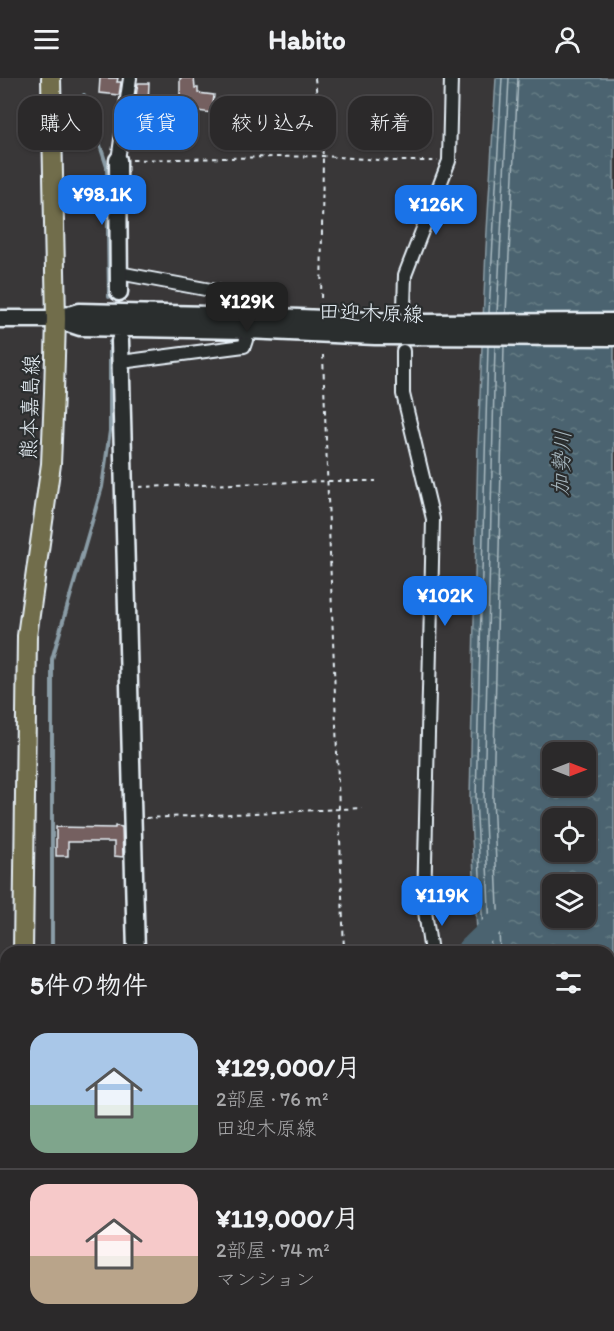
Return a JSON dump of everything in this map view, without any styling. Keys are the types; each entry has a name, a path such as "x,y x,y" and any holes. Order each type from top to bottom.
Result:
{"main road":[{"name":"熊本嘉島線","path":"23,946 27,636 51,464 56,319 52,80"},
{"path":"118,160 119,292"},
{"name":"田迎木原線","path":"0,319 56,319 80,327 248,323 366,336 435,330 614,322"},
{"name":"田迎木原線","path":"435,330 614,337"},
{"path":"120,341 136,946"}],"street":[{"path":"118,160 130,78"},
{"path":"404,308 405,275 450,161 451,78"},
{"path":"119,273 243,296 248,323 244,346 121,362"},
{"path":"403,351 403,394 433,519 424,905 430,946"}],"path":[{"path":"315,78 323,156 321,302"},
{"path":"118,160 323,156 394,161 450,161"},
{"path":"323,355 344,946"},
{"path":"123,487 376,481"},
{"path":"133,818 362,808"}],"water":[{"path":"496,78 614,78 614,946 478,946 470,798 478,445"}],"building":[{"path":"100,78 118,78 117,82 121,82 119,95 99,93"},
{"path":"180,78 194,78 198,93 214,95 210,96 210,113 198,111 198,96 180,96"},
{"path":"138,83 149,83 148,96 136,96"},
{"path":"115,826 122,827 123,857 114,856 114,842 68,842 68,856 56,856 56,827 115,828"}],"waterway":[{"path":"84,95 107,167 109,297"},
{"path":"52,946 52,659 102,487 110,431 110,342"},
{"name":"加勢川","path":"471,946 497,921"}]}
